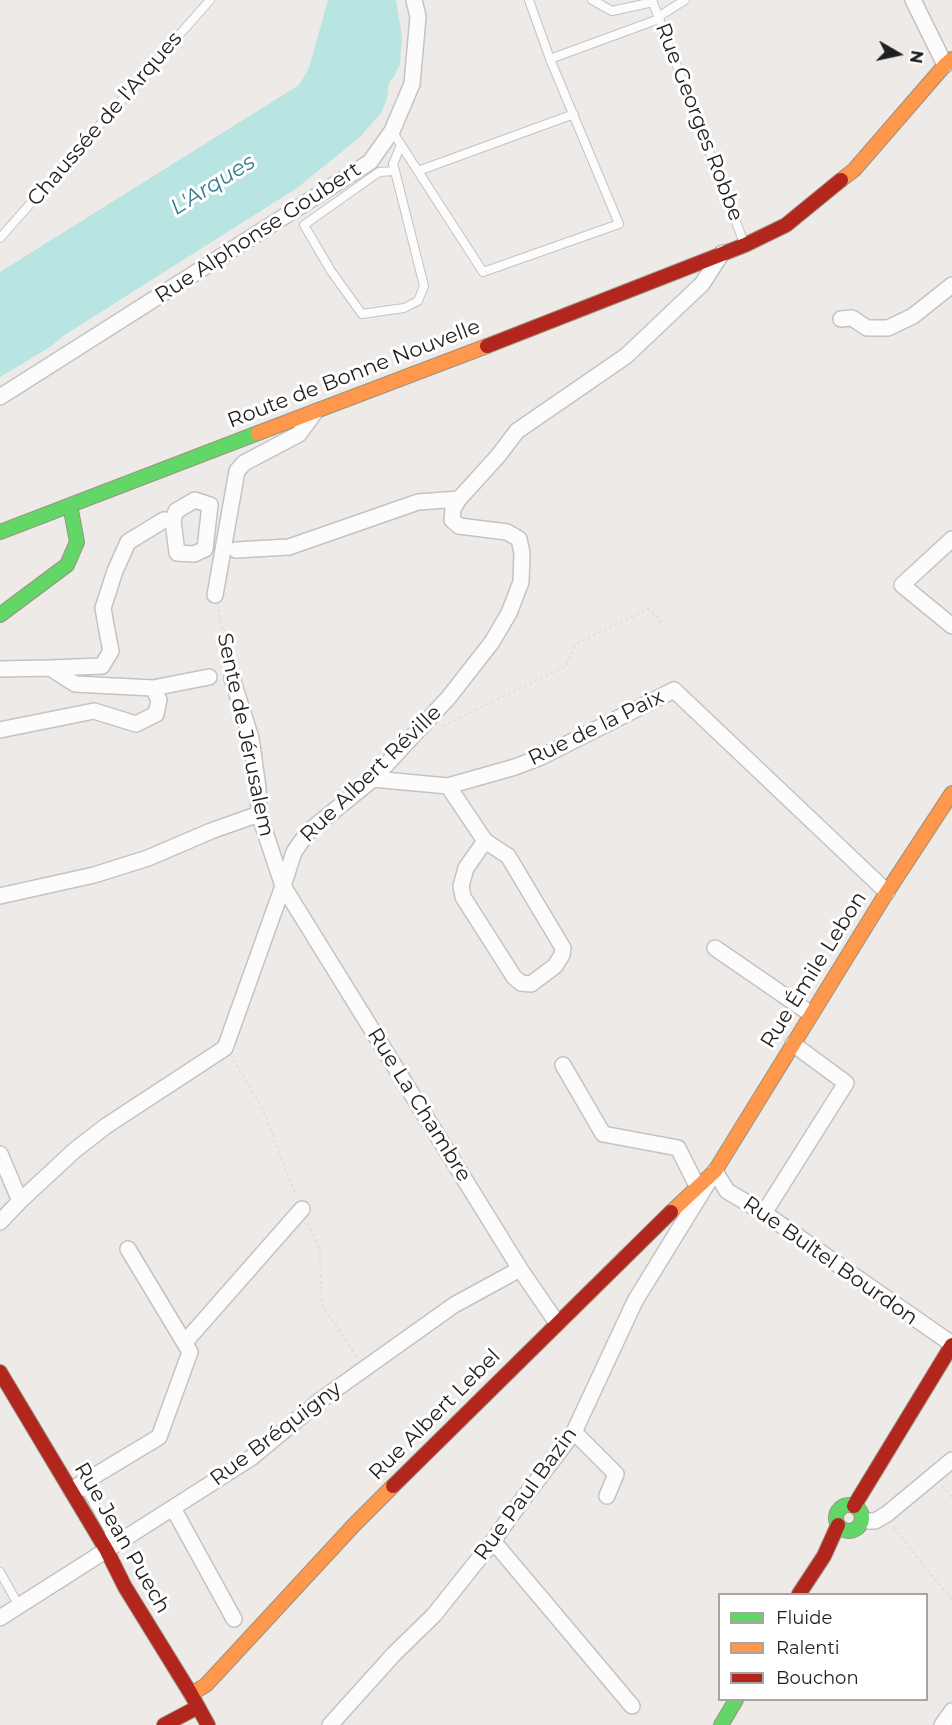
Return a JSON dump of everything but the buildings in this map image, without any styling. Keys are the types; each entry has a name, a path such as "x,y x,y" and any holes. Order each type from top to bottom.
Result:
{"street":[{"name":"Rue Alphonse Goubert","path":"0,397 370,162 392,131 412,84 418,17 414,0"},
{"path":"913,0 948,62"},
{"name":"Route de Bonne Nouvelle","path":"0,532 518,334 745,244 786,225 854,170 948,62"},
{"path":"236,550 289,547 418,502 459,499 517,431 626,356 702,285 722,253"},
{"path":"841,319 852,318 867,328 888,328 913,316 952,285"},
{"path":"215,595 237,471 244,462 299,434 317,410"},
{"name":"Rue Albert Réville","path":"0,1222 75,1150 106,1126 225,1048 294,852 308,832 373,779 449,697 492,642 509,613 521,582 522,553 519,539 507,532 459,526 452,520 453,509 459,499"},
{"path":"0,615 68,565 77,542 70,505"},
{"path":"0,669 102,666 111,651 103,608 115,571 128,542 164,520 173,521"},
{"path":"952,539 903,585 952,626"},
{"path":"50,668 75,684 153,688 208,677"},
{"name":"Sente de Jérusalem","path":"232,678 250,738 258,788 258,814 283,886"},
{"path":"0,730 94,711 136,724 156,714 159,700 153,688"},
{"name":"Rue de la Paix","path":"373,779 448,786 515,767 541,757 674,690 887,892"},
{"path":"448,786 486,841 508,856 562,948 562,956 555,966 531,984 521,982 514,977 463,897 461,886 466,868 486,841"},
{"name":"Rue Émile Lebon","path":"715,1171 887,892 952,793"},
{"path":"0,896 94,875 148,858 258,814"},
{"name":"Rue La Chambre","path":"283,886 520,1269 557,1323"},
{"path":"715,948 811,1014"},
{"path":"764,1213 846,1083 793,1044"},
{"path":"563,1065 603,1134 678,1148 697,1186"},
{"path":"0,1154 20,1201"},
{"name":"Rue Albert Lebel","path":"191,1694 206,1685 354,1525 557,1323 715,1171"},
{"name":"Rue Bultel Bourdon","path":"715,1171 727,1191 764,1213 952,1345"},
{"name":"Rue Paul Bazin","path":"330,1725 394,1654 434,1615 493,1541 574,1432 635,1301 715,1171"},
{"path":"185,1342 302,1209"},
{"path":"71,1491 159,1437 190,1352 128,1249"},
{"name":"Rue Bréquigny","path":"0,1618 251,1458 322,1399 454,1305 520,1269"},
{"path":"854,1506 952,1345"},
{"name":"Rue Jean Puech","path":"0,1372 208,1725"},
{"path":"574,1432 616,1474 607,1496"},
{"path":"862,1521 875,1521 887,1514 952,1460"},
{"path":"849,1505 861,1512 862,1521 856,1530 843,1528 836,1520 839,1510 849,1505"},
{"path":"173,1508 234,1619"},
{"path":"800,1593 843,1528"},
{"path":"493,1541 632,1706"},
{"path":"721,1725 735,1701"},
{"path":"164,1725 198,1707"},
{"path":"942,1725 952,1711"}],"lane":[{"name":"Chaussée de l'Arques","path":"0,238 210,0"},
{"path":"392,131 483,272 619,224 550,59 529,0"},
{"path":"592,0 612,11 653,1"},
{"path":"550,59 659,18 685,0"},
{"name":"Rue Georges Robbe","path":"653,1 745,244"},
{"path":"418,171 574,114"},
{"path":"395,171 379,172 304,225 331,271 362,314 404,308 418,301 424,286 395,171 393,164 401,145"},
{"path":"0,1572 18,1606"}],"path":[{"name":"Sente de Jérusalem","path":"215,595 232,678"},
{"path":"442,726 566,666 576,644 648,609 659,618 662,626"},
{"path":"901,1537 951,1599"},
{"path":"951,1599 952,1593"}],"water":[{"name":"L'Arques","path":"328,0 396,0 402,36 400,64 389,82 387,99 381,113 360,137 297,188 0,377 0,272 299,85 309,68"}],"traffic: fast":[{"path":"0,532 258,433"},
{"path":"0,615 67,565 77,542 70,505"},
{"path":"849,1505 858,1509 862,1518 858,1527 849,1531 840,1527 836,1518 840,1509 849,1505"},
{"path":"721,1725 735,1701"}],"traffic: slow":[{"path":"841,180 854,170 952,59"},
{"path":"258,433 487,346"},
{"path":"671,1212 715,1171 887,892 952,793"},
{"path":"191,1694 206,1685 393,1486"}],"traffic: jam":[{"path":"487,346 745,245 786,225 841,180"},
{"path":"393,1486 671,1212"},
{"path":"854,1506 952,1345"},
{"path":"0,1372 208,1725"},
{"path":"800,1593 824,1556 838,1525"},
{"path":"164,1725 198,1707"}]}
